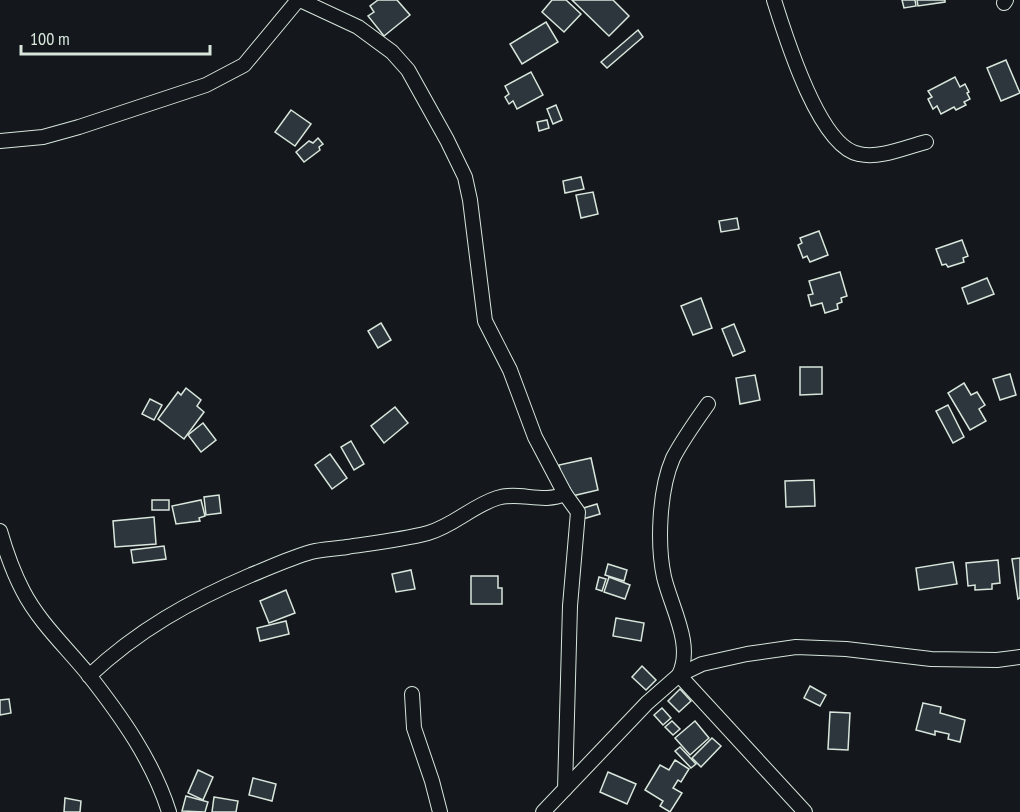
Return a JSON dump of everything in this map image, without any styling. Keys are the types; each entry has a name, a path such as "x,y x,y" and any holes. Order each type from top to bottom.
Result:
{"street":[{"path":"0,141 43,137 79,128 225,77 244,65 299,0 358,27 392,52 408,70 465,177 485,321 510,370 534,437 578,513 570,606 565,789"},
{"path":"774,0 799,73 824,123 840,144 857,154 873,155 927,142"},
{"path":"679,675 685,658 678,621 664,576 660,544 661,515 672,462 681,444 708,404"},
{"path":"89,675 126,643 168,615 212,591 280,563 313,552 399,540 431,532 498,498 516,496 549,498 565,494"},
{"path":"0,531 7,554 24,592 42,619 89,675 146,755 169,812"},
{"path":"543,812 647,703 679,675 702,664 747,654 796,648 846,649 931,659 997,660 1020,657"},
{"path":"679,675 805,812"},
{"path":"412,694 414,728 440,812"}],"building":[{"path":"378,0 397,0 410,15 384,36 368,16 374,12 370,6"},
{"path":"552,0 566,0 581,14 564,32 542,12"},
{"path":"572,0 613,0 629,16 609,36"},
{"path":"902,0 915,0 916,6 904,8"},
{"path":"917,0 945,0 945,2 918,6"},
{"path":"546,22 558,42 522,64 510,44"},
{"path":"638,30 643,37 607,68 601,62"},
{"path":"1006,60 1020,93 1001,101 987,68"},
{"path":"531,72 543,95 517,109 513,101 509,104 505,97 509,94 505,86"},
{"path":"955,77 960,87 965,84 970,99 964,102 966,105 956,110 954,107 941,114 937,106 933,109 928,99 932,97 928,91"},
{"path":"556,105 562,120 553,124 547,109"},
{"path":"291,110 311,124 295,146 275,132"},
{"path":"547,120 549,128 539,131 537,122"},
{"path":"318,138 323,144 319,147 320,150 304,162 296,152 309,141 313,143"},
{"path":"581,177 584,189 565,193 563,181"},
{"path":"593,192 598,214 581,218 576,195"},
{"path":"737,218 739,229 721,232 719,221"},
{"path":"819,231 828,255 810,262 807,256 803,258 798,245 802,243 800,238"},
{"path":"962,240 968,256 963,258 964,262 948,267 946,264 942,265 936,249"},
{"path":"840,272 847,296 841,298 842,302 837,304 838,309 825,313 822,303 811,306 808,295 813,294 809,281"},
{"path":"987,278 994,294 968,304 962,288"},
{"path":"701,298 712,328 693,335 681,306"},
{"path":"381,323 391,340 378,348 368,331"},
{"path":"734,324 745,351 733,356 722,329"},
{"path":"800,367 822,367 822,394 800,395"},
{"path":"1010,374 1016,395 1000,400 993,379"},
{"path":"755,375 760,400 740,404 736,378"},
{"path":"964,383 971,395 977,392 985,405 979,409 986,421 970,430 948,393"},
{"path":"186,388 201,400 197,406 204,412 184,439 158,419 178,392 181,395"},
{"path":"150,399 162,405 154,420 142,414"},
{"path":"948,405 964,437 953,443 936,411"},
{"path":"395,407 408,423 384,443 371,426"},
{"path":"203,423 216,440 201,452 188,435"},
{"path":"351,441 364,464 354,470 341,447"},
{"path":"330,454 347,478 332,489 315,465"},
{"path":"591,458 598,490 572,496 570,488 564,489 559,465"},
{"path":"814,480 815,506 786,507 785,481"},
{"path":"219,495 221,513 206,515 204,497"},
{"path":"152,500 169,500 169,510 152,510"},
{"path":"201,500 205,516 199,518 200,521 176,524 172,506"},
{"path":"597,504 600,514 583,519 580,509"},
{"path":"154,517 156,544 115,547 113,521"},
{"path":"164,546 166,559 133,563 131,550"},
{"path":"1020,558 1020,598 1018,599 1012,559"},
{"path":"998,560 1000,583 992,584 992,589 975,590 975,585 968,586 966,563"},
{"path":"953,562 957,584 919,590 916,568"},
{"path":"608,564 627,570 624,581 605,575"},
{"path":"411,570 415,589 396,592 392,574"},
{"path":"471,576 498,576 498,588 502,588 502,604 471,604"},
{"path":"599,577 606,579 602,591 596,589"},
{"path":"609,577 630,585 625,599 604,592"},
{"path":"286,590 295,613 269,623 260,601"},
{"path":"616,618 644,623 641,641 613,636"},
{"path":"286,621 289,634 260,641 257,628"},
{"path":"642,666 656,680 646,690 632,677"},
{"path":"810,686 826,695 820,706 804,698"},
{"path":"680,689 691,701 679,712 668,701"},
{"path":"9,699 11,713 0,715 0,700"},
{"path":"923,703 941,707 940,713 965,720 960,742 948,739 949,734 935,731 935,735 916,730"},
{"path":"662,708 671,718 663,725 654,715"},
{"path":"830,712 850,713 848,750 828,749"},
{"path":"672,721 680,729 673,735 665,727"},
{"path":"695,721 709,738 690,755 675,738"},
{"path":"712,738 721,746 701,767 692,758"},
{"path":"680,747 696,764 691,768 675,751"},
{"path":"675,760 689,769 681,782 678,780 673,788 682,793 670,812 660,806 663,801 645,790 660,765 669,770"},
{"path":"198,770 213,777 203,800 188,793"},
{"path":"608,772 636,784 627,804 600,792"},
{"path":"253,778 276,784 272,801 249,795"},
{"path":"186,796 208,802 205,812 182,811"},
{"path":"214,797 238,801 236,812 212,812"},
{"path":"65,798 81,801 80,812 64,812"}]}
